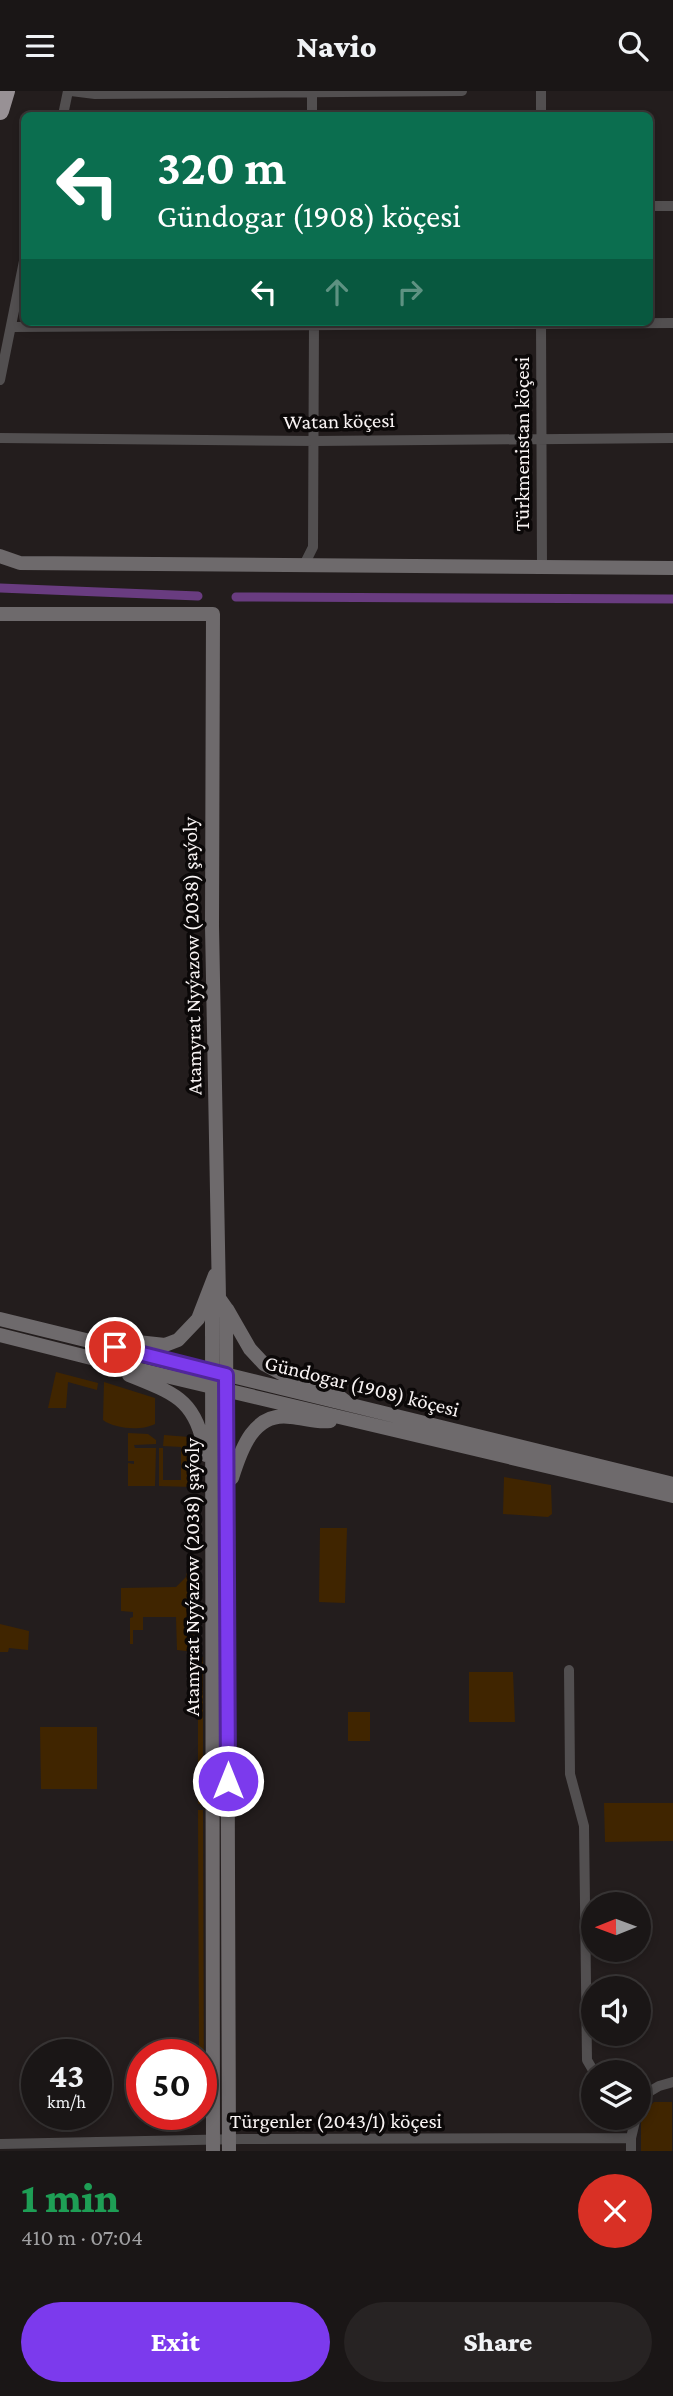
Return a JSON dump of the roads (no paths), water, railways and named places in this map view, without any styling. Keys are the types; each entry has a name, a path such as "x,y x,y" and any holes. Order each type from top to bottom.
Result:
{"highway":[{"path":"0,111 6,91"}],"main road":[{"path":"0,556 20,563 673,568"},
{"name":"Atamyrat Nyýazow (2038) şaýoly","path":"0,614 213,614 212,926 219,1264 223,1303 212,1309 220,1389 213,2146"},
{"path":"115,1347 137,1342 164,1345 184,1335 198,1319 219,1264"},
{"path":"220,1491 251,1432 264,1422 283,1416 321,1422 349,1412 328,1388 296,1381 264,1364 244,1340 238,1325 223,1303"},
{"name":"Gündogar (1908) köçesi","path":"0,1319 219,1373 349,1412 673,1496"},
{"name":"Gündogar (1908) köçesi","path":"0,1335 220,1389 349,1412 673,1484"},
{"path":"111,1363 130,1376 160,1386 188,1408 203,1441 220,1491"},
{"name":"Atamyrat Nyýazow (2038) şaýoly","path":"220,1491 229,2146"}],"street":[{"path":"63,112 70,91 95,94 462,91"},
{"path":"312,91 312,112"},
{"path":"541,91 541,112"},
{"path":"653,206 673,206"},
{"path":"0,380 21,278"},
{"path":"653,323 673,323"},
{"path":"12,327 88,326"},
{"path":"304,565 313,547 314,326"},
{"name":"Türkmenistan köçesi","path":"541,326 542,567"},
{"name":"Watan köçesi","path":"3,439 315,441 673,438"},
{"path":"569,1670 570,1773 584,1826 587,2060"},
{"path":"651,2090 673,2082"},
{"path":"631,2151 633,2130"},
{"name":"Türgenler (2043/1) köçesi","path":"0,2144 46,2148 631,2138"}],"waterway":[{"path":"0,588 198,596"},
{"path":"236,597 673,599"}]}
